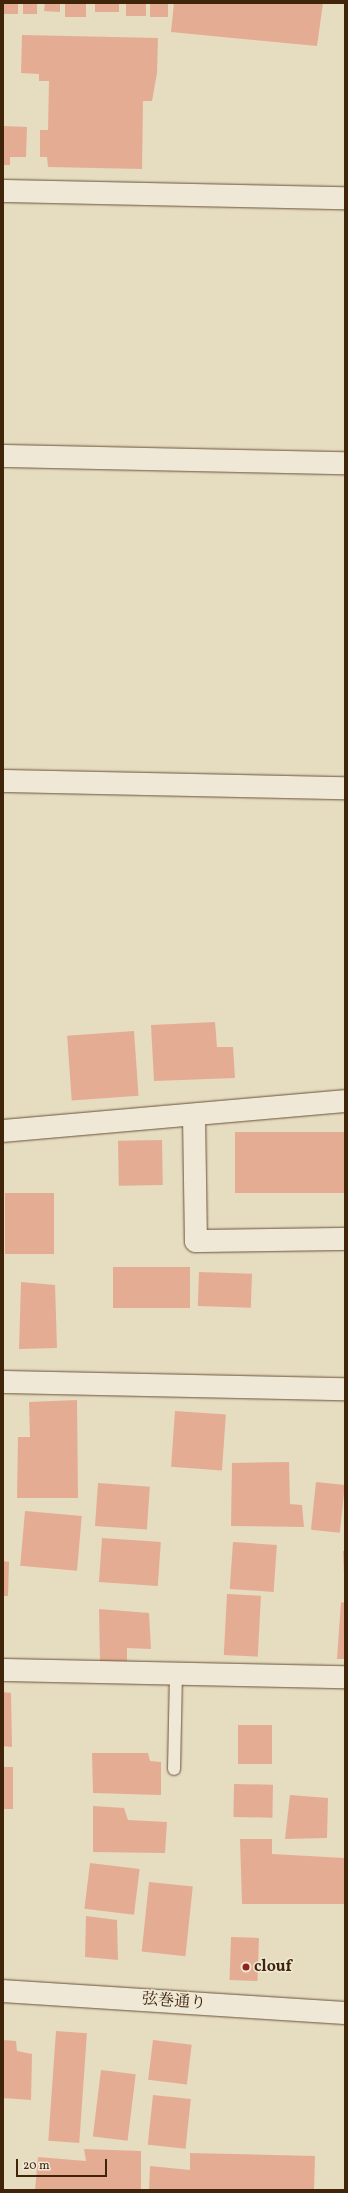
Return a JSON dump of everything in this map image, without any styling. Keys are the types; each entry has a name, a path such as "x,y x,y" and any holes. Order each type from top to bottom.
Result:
{"street":[{"path":"3,191 345,198"},
{"path":"3,456 345,463"},
{"path":"3,781 345,788"},
{"path":"3,1131 146,1117 194,1116 345,1101"},
{"path":"194,1116 196,1241 345,1239"},
{"path":"3,1382 345,1389"},
{"path":"3,1670 176,1675 345,1677"},
{"name":"弦巻通り","path":"3,1991 345,2013"}],"lane":[{"path":"174,1769 176,1675"}],"building":[{"path":"3,3 18,3 18,14 3,14"},
{"path":"23,3 37,3 37,14 23,14"},
{"path":"45,3 60,3 60,12 44,11"},
{"path":"65,3 86,3 86,17 65,17"},
{"path":"95,3 119,3 119,12 95,12"},
{"path":"126,3 146,3 146,16 126,16"},
{"path":"150,3 168,3 168,17 150,17"},
{"path":"174,3 323,3 317,46 171,32"},
{"path":"22,35 158,38 157,73 152,101 143,101 142,169 48,167 47,157 40,157 40,130 48,130 49,81 39,81 39,74 21,73"},
{"path":"3,126 27,127 26,157 10,157 10,165 3,165"},
{"path":"215,1022 217,1047 233,1047 235,1078 154,1081 151,1025"},
{"path":"134,1031 139,1096 72,1101 67,1036"},
{"path":"235,1132 345,1132 345,1193 235,1193"},
{"path":"162,1140 163,1185 119,1186 118,1141"},
{"path":"5,1193 54,1193 54,1254 5,1254"},
{"path":"113,1267 190,1267 190,1308 113,1308"},
{"path":"199,1272 252,1274 251,1308 198,1306"},
{"path":"21,1282 55,1285 57,1348 19,1349"},
{"path":"77,1400 78,1498 17,1498 18,1437 30,1437 29,1402"},
{"path":"175,1411 226,1415 222,1470 171,1467"},
{"path":"289,1462 290,1504 302,1505 304,1527 231,1526 232,1463"},
{"path":"316,1482 345,1485 340,1533 311,1530"},
{"path":"98,1483 150,1487 147,1530 95,1526"},
{"path":"25,1511 82,1516 77,1571 20,1566"},
{"path":"102,1538 161,1542 158,1586 99,1582"},
{"path":"233,1542 277,1545 274,1592 230,1589"},
{"path":"343,1551 345,1551 345,1574 344,1574"},
{"path":"3,1561 9,1562 8,1596 3,1596"},
{"path":"227,1594 261,1596 258,1657 224,1655"},
{"path":"341,1602 345,1603 345,1659 337,1659"},
{"path":"99,1609 149,1613 151,1649 127,1648 127,1661 100,1663"},
{"path":"3,1692 11,1693 12,1747 3,1746"},
{"path":"238,1725 272,1725 272,1764 238,1764"},
{"path":"92,1753 148,1753 150,1761 161,1762 161,1795 93,1793"},
{"path":"3,1767 13,1767 13,1809 3,1809"},
{"path":"234,1784 273,1785 272,1818 233,1817"},
{"path":"290,1795 328,1798 327,1838 285,1839"},
{"path":"93,1806 124,1808 128,1820 167,1822 165,1853 93,1852"},
{"path":"240,1839 272,1839 272,1854 345,1858 345,1904 242,1904"},
{"path":"90,1863 140,1869 134,1915 84,1909"},
{"path":"149,1882 193,1887 185,1956 142,1952"},
{"path":"86,1916 117,1920 118,1960 85,1957"},
{"path":"231,1937 259,1938 257,1981 229,1980"},
{"path":"56,2031 87,2033 79,2143 48,2141"},
{"path":"3,2040 16,2041 17,2051 32,2054 31,2100 3,2098"},
{"path":"153,2040 192,2045 187,2084 148,2080"},
{"path":"101,2070 136,2074 128,2141 93,2137"},
{"path":"153,2095 191,2099 186,2149 148,2145"},
{"path":"84,2149 141,2151 141,2190 35,2190 38,2157 86,2161"},
{"path":"190,2153 315,2156 314,2190 149,2190 150,2166 190,2170"}],"place":[{"name":"clouf","path":"246,1967"}]}
